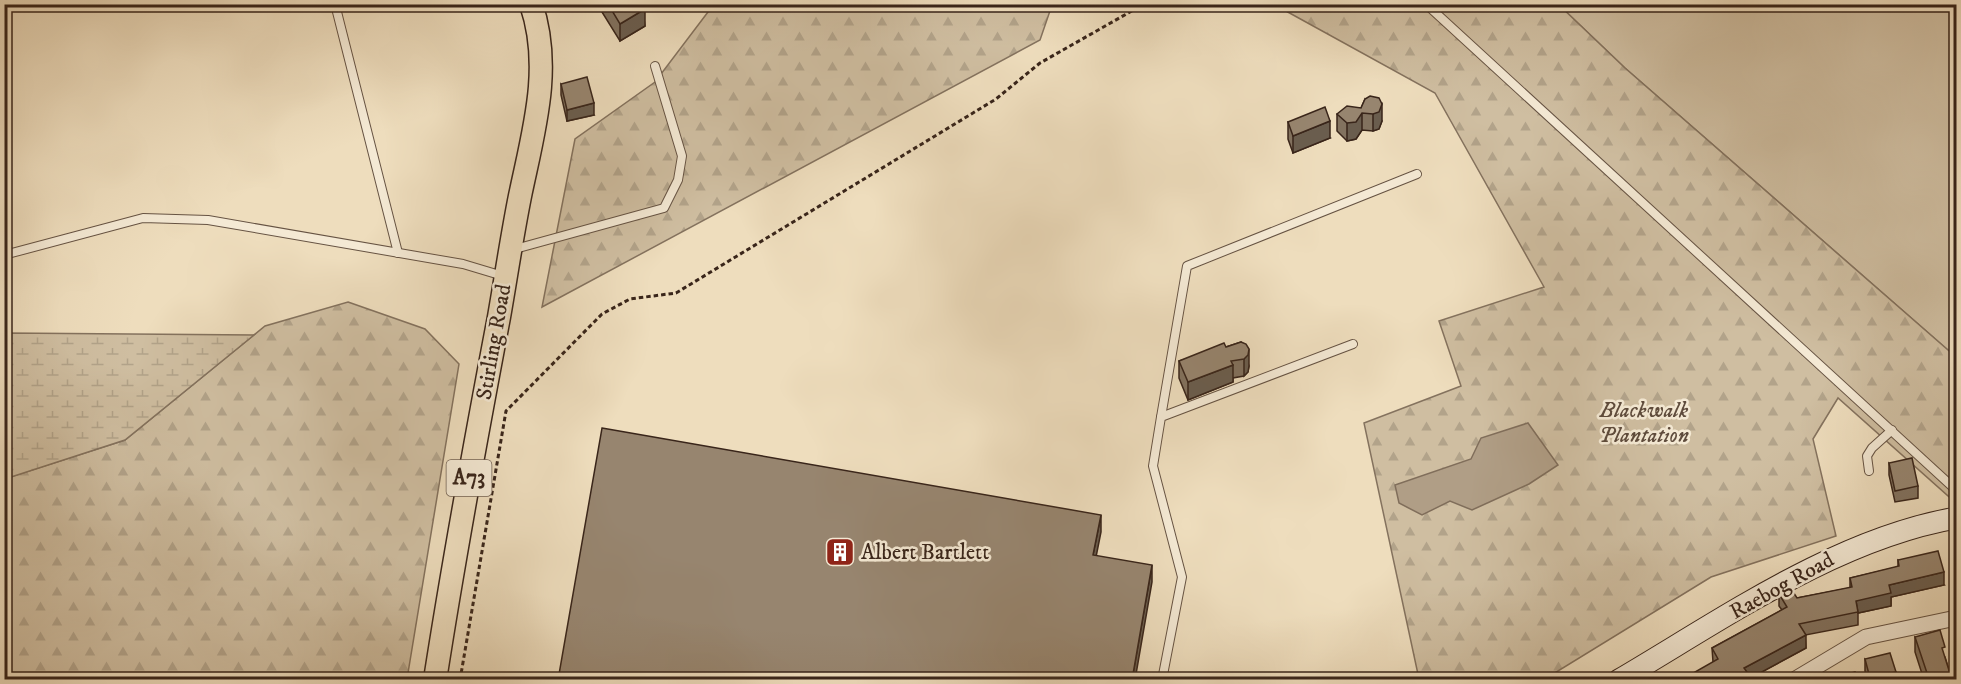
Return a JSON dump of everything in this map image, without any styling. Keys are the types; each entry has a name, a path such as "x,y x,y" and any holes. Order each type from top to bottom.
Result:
{"main road":[{"name":"Stirling Road","path":"435,680 456,548 537,116 542,65 531,4"},
{"name":"Raebog Road","path":"1619,680 1780,585 1835,557 1888,535 1956,518"}],"street":[{"path":"1794,680 1866,637 1956,618"}],"lane":[{"path":"336,4 399,253"},
{"path":"1426,4 1956,490"},
{"path":"511,250 664,208 678,180 682,156 655,66"},
{"path":"1162,680 1182,577 1152,466 1187,266 1417,174"},
{"path":"4,255 143,218 208,220 463,264 506,277"},
{"path":"1161,417 1353,344"},
{"path":"1869,471 1867,456 1872,448 1892,430"}],"path":[{"path":"459,680 506,411 602,314 630,299 676,293 996,99 1040,63 1144,4"}],"green space":[{"path":"708,5 1052,5 1040,40 542,307 575,139 655,82 711,8"},
{"name":"Blackwalk Plantation","path":"1275,5 1559,5 1625,68 1956,357 1956,503 1838,398 1813,439 1836,536 1711,577 1545,679 1419,679 1364,423 1461,386 1439,321 1544,287 1435,93"},
{"path":"1559,5 1956,5 1956,357 1625,68"},
{"path":"348,302 425,329 459,364 407,679 21,679 5,671 4,479 125,440 265,326"},
{"path":"5,333 254,335 125,440 5,479"}],"shaded area":[{"path":"1528,423 1558,465 1529,484 1472,510 1450,501 1422,515 1399,503 1395,485 1471,459 1481,438"}],"building":[{"path":"608,4 642,4 645,9 620,24"},
{"path":"587,77 594,103 567,110 561,84"},
{"path":"1370,96 1379,98 1382,104 1379,112 1362,113 1356,122 1347,123 1337,114 1347,106 1361,108 1365,99"},
{"path":"1325,107 1330,121 1293,136 1288,122"},
{"path":"1241,342 1249,349 1244,359 1231,361 1233,365 1188,382 1179,361 1224,343 1226,347"},
{"name":"Albert Bartlett","path":"602,428 1101,515 1093,555 1152,565 1132,680 558,680"},
{"path":"1912,458 1918,486 1895,491 1889,463"},
{"path":"1938,551 1944,572 1889,585 1891,593 1856,601 1858,612 1799,624 1806,635 1744,668 1747,672 1732,680 1681,680 1718,659 1712,648 1787,607 1779,594 1790,587 1797,598 1852,587 1850,578 1899,566 1898,560"},
{"path":"1940,630 1945,647 1942,648 1952,680 1928,680 1915,637"},
{"path":"1890,653 1896,672 1870,678 1865,659"},
{"path":"1855,672 1857,680 1827,680"}],"place":[{"name":"Albert Bartlett","path":"840,552"}]}
